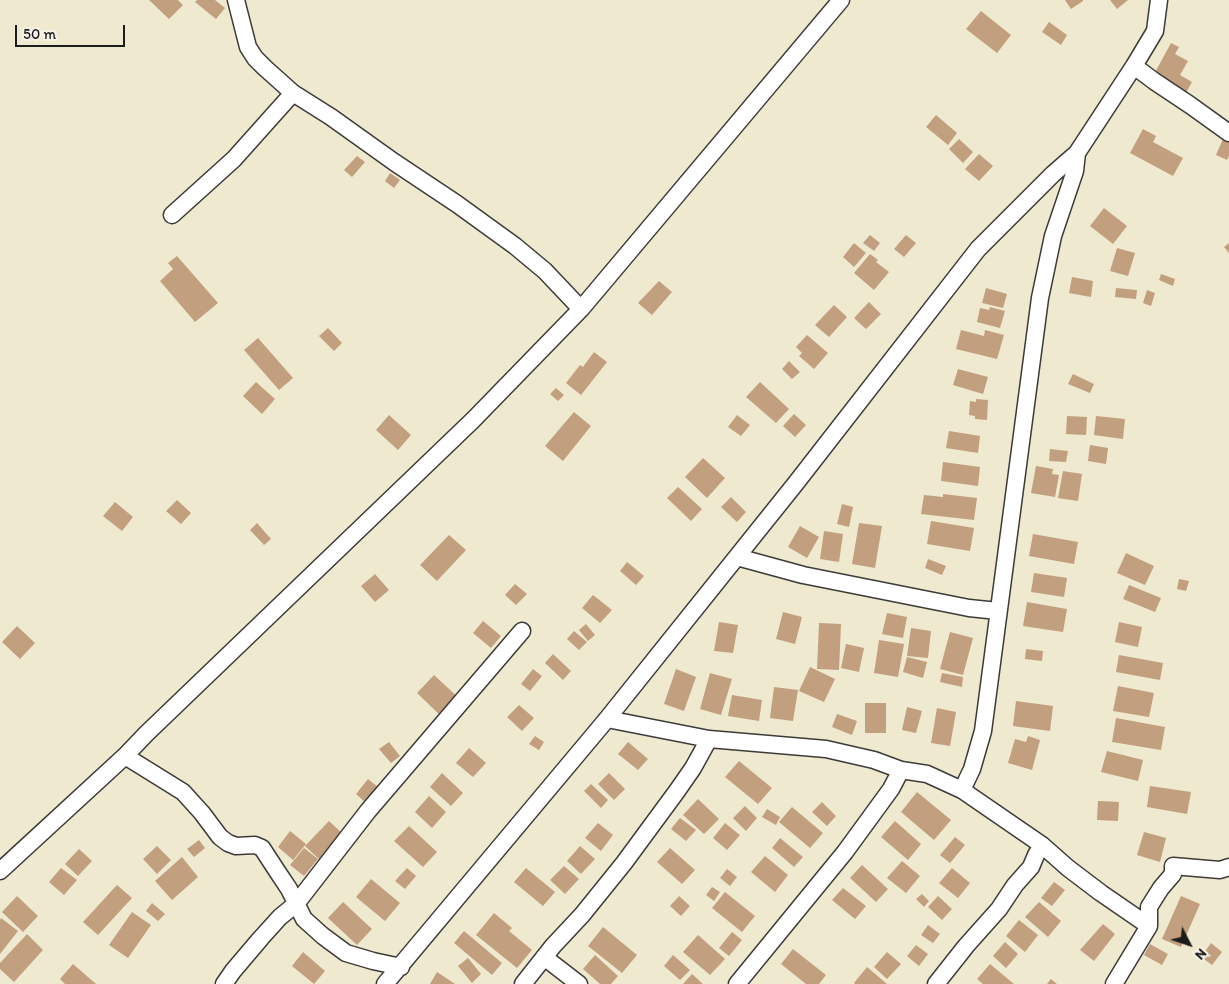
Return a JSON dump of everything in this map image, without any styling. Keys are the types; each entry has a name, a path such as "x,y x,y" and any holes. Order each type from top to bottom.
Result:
{"street":[{"path":"236,0 248,47 265,68 293,92 515,246 545,271 581,309"},
{"path":"0,871 125,756 473,420 581,309 841,0"},
{"path":"385,984 607,718 796,484 978,249 1053,174 1077,153 1155,31 1159,0"},
{"path":"1134,66 1229,132"},
{"path":"172,215 234,160 293,92"},
{"path":"962,790 972,769 983,730 1040,298 1053,236 1075,171 1077,153"},
{"path":"737,557 804,575 969,608 998,611"},
{"path":"224,984 261,938 280,917 296,904 368,811 522,631"},
{"path":"607,718 709,739 826,749 874,760 901,770 927,774 962,790 1042,845 1068,868 1148,926"},
{"path":"523,984 624,863 693,768 709,739"},
{"path":"125,756 183,792 220,837 228,843 236,846 256,845 262,848 289,888 304,919 323,936 346,953 401,967"},
{"path":"736,984 845,852 890,789 901,770"},
{"path":"936,984 966,946 1000,909 1015,885 1031,867 1042,845"},
{"path":"1114,984 1148,926 1148,907 1173,874 1174,866 1220,870 1229,867"},
{"path":"544,957 579,984"}],"building":[{"path":"149,0 178,0 183,5 169,19"},
{"path":"197,0 215,0 225,8 216,19 195,2"},
{"path":"1065,0 1083,0 1083,1 1071,9"},
{"path":"1110,0 1128,0 1117,9"},
{"path":"981,11 1011,35 997,53 966,29"},
{"path":"1049,22 1067,35 1061,45 1042,32"},
{"path":"1171,43 1179,47 1175,54 1188,61 1180,75 1192,82 1186,93 1153,76"},
{"path":"936,115 957,133 948,145 926,127"},
{"path":"1143,129 1156,136 1153,142 1183,158 1173,176 1130,153"},
{"path":"959,139 973,152 963,163 949,149"},
{"path":"1223,139 1229,142 1229,156 1227,160 1216,155"},
{"path":"979,154 993,166 979,181 965,169"},
{"path":"357,156 365,162 352,177 344,170"},
{"path":"390,173 400,180 394,188 385,181"},
{"path":"1104,208 1127,226 1113,244 1090,226"},
{"path":"870,235 880,243 874,251 863,243"},
{"path":"906,235 916,243 904,257 894,249"},
{"path":"854,243 866,253 854,267 843,257"},
{"path":"1229,243 1229,253 1224,247"},
{"path":"1117,248 1135,253 1128,276 1110,271"},
{"path":"870,254 878,260 876,262 889,272 874,290 854,273"},
{"path":"177,256 218,303 195,322 160,281 173,269 168,263"},
{"path":"1161,274 1175,279 1173,286 1159,280"},
{"path":"1072,277 1093,281 1091,297 1069,293"},
{"path":"659,281 672,292 652,315 638,303"},
{"path":"986,288 1007,294 1003,308 982,303"},
{"path":"1116,288 1137,290 1136,299 1115,297"},
{"path":"1147,290 1155,293 1151,306 1143,303"},
{"path":"869,302 881,314 866,329 854,318"},
{"path":"834,305 847,317 829,337 815,325"},
{"path":"990,307 1005,311 1000,328 977,322 980,308 989,310"},
{"path":"328,328 342,343 334,351 319,336"},
{"path":"961,330 984,336 985,330 1004,335 997,359 956,349"},
{"path":"807,335 828,353 814,369 799,356 802,353 796,347"},
{"path":"258,338 293,378 279,390 244,350"},
{"path":"594,352 607,362 581,395 566,383 580,365 583,367"},
{"path":"789,361 800,372 792,379 782,369"},
{"path":"958,369 988,377 983,394 953,385"},
{"path":"1073,374 1094,384 1090,393 1068,384"},
{"path":"256,382 275,399 262,414 243,396"},
{"path":"760,382 789,409 776,423 746,397"},
{"path":"556,388 564,395 558,401 550,394"},
{"path":"976,399 988,400 987,420 975,419 975,416 969,415 970,401 976,402"},
{"path":"574,412 591,426 563,461 545,446"},
{"path":"794,414 806,425 795,437 783,426"},
{"path":"389,415 411,435 398,450 376,430"},
{"path":"737,415 750,425 741,436 728,427"},
{"path":"1067,416 1087,417 1086,435 1066,434"},
{"path":"1096,416 1125,419 1123,439 1094,435"},
{"path":"949,431 980,436 978,453 946,448"},
{"path":"1090,445 1108,448 1106,464 1088,461"},
{"path":"1050,449 1068,451 1066,462 1049,461"},
{"path":"703,458 725,478 707,498 685,477"},
{"path":"943,462 980,467 978,486 941,481"},
{"path":"1036,466 1053,469 1052,474 1059,475 1055,497 1031,493"},
{"path":"1063,471 1082,474 1078,501 1058,498"},
{"path":"678,487 702,509 691,521 667,498"},
{"path":"943,494 977,498 974,520 921,514 924,495 943,497"},
{"path":"731,497 746,512 737,522 721,507"},
{"path":"177,500 191,513 181,524 166,511"},
{"path":"115,502 133,517 122,531 103,516"},
{"path":"842,504 853,507 849,527 837,524"},
{"path":"931,521 974,528 970,551 927,544"},
{"path":"257,523 271,539 264,545 250,530"},
{"path":"859,523 882,526 875,568 852,564"},
{"path":"800,526 819,537 807,558 788,547"},
{"path":"824,531 843,534 839,562 820,559"},
{"path":"1033,534 1078,542 1074,564 1029,556"},
{"path":"449,535 466,550 437,581 420,565"},
{"path":"1126,553 1154,566 1145,585 1117,573"},
{"path":"928,559 946,566 942,575 925,568"},
{"path":"627,562 644,576 636,585 620,571"},
{"path":"1034,573 1067,578 1064,597 1031,592"},
{"path":"375,574 389,590 375,602 361,586"},
{"path":"1179,579 1189,581 1186,591 1177,589"},
{"path":"515,584 527,594 516,605 505,595"},
{"path":"1129,585 1161,598 1155,612 1123,599"},
{"path":"593,595 612,610 600,623 582,608"},
{"path":"1027,602 1067,609 1063,632 1023,626"},
{"path":"783,612 802,617 795,644 776,639"},
{"path":"887,613 907,617 903,638 882,634"},
{"path":"483,621 501,636 491,648 473,633"},
{"path":"719,622 738,625 733,653 714,651"},
{"path":"1119,622 1142,627 1138,647 1115,642"},
{"path":"819,623 841,624 839,670 817,669"},
{"path":"586,624 595,635 588,641 579,630"},
{"path":"17,626 35,643 20,659 2,642"},
{"path":"911,628 931,631 928,658 907,656"},
{"path":"574,631 587,642 579,650 567,639"},
{"path":"950,632 973,638 963,675 940,669"},
{"path":"879,640 904,644 898,677 874,673"},
{"path":"846,644 864,648 859,672 841,668"},
{"path":"1026,649 1043,651 1042,661 1025,659"},
{"path":"553,654 571,671 563,680 545,663"},
{"path":"1119,655 1163,663 1160,680 1116,672"},
{"path":"907,657 927,662 923,678 903,672"},
{"path":"810,667 835,679 824,702 799,691"},
{"path":"533,669 542,676 530,691 521,684"},
{"path":"676,669 696,677 684,711 664,704"},
{"path":"710,673 732,679 721,715 700,709"},
{"path":"942,673 963,677 962,687 940,682"},
{"path":"434,675 461,700 444,719 417,693"},
{"path":"1118,686 1154,693 1149,717 1113,711"},
{"path":"774,687 798,690 793,721 770,718"},
{"path":"732,695 762,700 759,721 728,716"},
{"path":"1016,701 1053,706 1050,731 1013,726"},
{"path":"865,703 886,703 886,733 865,733"},
{"path":"519,705 534,718 522,731 507,717"},
{"path":"907,707 922,711 916,733 902,730"},
{"path":"937,708 956,712 950,746 931,743"},
{"path":"837,714 857,721 852,735 832,727"},
{"path":"1116,718 1165,727 1161,750 1112,742"},
{"path":"535,736 544,742 539,750 529,744"},
{"path":"1028,736 1040,740 1032,770 1008,763 1015,739 1026,742"},
{"path":"389,742 400,756 391,763 379,749"},
{"path":"628,742 648,759 638,770 618,754"},
{"path":"469,748 486,763 473,777 456,763"},
{"path":"1107,751 1143,760 1138,781 1101,772"},
{"path":"739,761 772,788 758,804 725,777"},
{"path":"442,773 463,793 451,806 430,787"},
{"path":"609,773 625,789 614,800 598,784"},
{"path":"368,779 378,787 365,802 356,794"},
{"path":"591,784 608,800 601,808 584,791"},
{"path":"1150,786 1191,792 1187,814 1147,807"},
{"path":"917,792 951,820 934,840 901,812"},
{"path":"429,796 446,812 432,828 415,812"},
{"path":"698,799 719,819 704,834 683,815"},
{"path":"1098,801 1119,802 1118,821 1097,820"},
{"path":"822,802 836,816 827,826 812,812"},
{"path":"745,806 757,818 746,831 733,818"},
{"path":"792,807 823,833 810,848 779,822"},
{"path":"767,809 780,817 776,825 762,817"},
{"path":"680,818 696,830 686,841 671,829"},
{"path":"329,821 344,835 320,860 305,846"},
{"path":"895,821 921,844 908,860 881,837"},
{"path":"598,823 613,835 601,851 585,838"},
{"path":"725,823 740,835 727,850 713,838"},
{"path":"409,826 437,852 423,867 394,841"},
{"path":"290,831 306,844 293,860 278,847"},
{"path":"1144,832 1166,838 1160,862 1137,855"},
{"path":"955,837 965,845 950,863 940,855"},
{"path":"780,838 803,857 794,867 772,848"},
{"path":"199,840 205,848 194,857 187,849"},
{"path":"157,846 171,860 157,874 143,859"},
{"path":"580,846 595,859 581,874 567,861"},
{"path":"304,848 318,859 304,876 290,865"},
{"path":"670,848 695,870 682,884 657,862"},
{"path":"79,849 92,861 78,876 65,864"},
{"path":"765,856 788,875 775,892 751,872"},
{"path":"182,857 198,877 172,900 155,881"},
{"path":"902,861 920,876 906,893 887,878"},
{"path":"862,865 888,889 876,902 850,878"},
{"path":"564,866 579,879 565,894 550,880"},
{"path":"61,868 77,880 64,895 49,882"},
{"path":"407,868 416,876 405,889 395,881"},
{"path":"526,868 555,892 543,906 514,882"},
{"path":"952,868 970,883 958,898 939,883"},
{"path":"727,869 737,877 730,886 720,878"},
{"path":"371,879 400,903 385,921 356,897"},
{"path":"1054,882 1065,890 1052,906 1041,898"},
{"path":"117,885 132,898 98,935 83,922"},
{"path":"712,887 720,892 714,901 706,895"},
{"path":"843,888 866,906 855,919 832,900"},
{"path":"725,892 755,916 742,932 712,908"},
{"path":"922,894 929,901 924,907 916,899"},
{"path":"17,896 38,916 23,932 2,912"},
{"path":"679,896 690,906 681,916 670,906"},
{"path":"938,896 952,909 942,920 928,907"},
{"path":"1181,896 1200,904 1181,947 1162,939"},
{"path":"343,902 372,929 357,945 328,918"},
{"path":"1039,902 1061,921 1048,937 1025,917"},
{"path":"152,903 165,914 158,921 146,911"},
{"path":"132,912 151,925 128,958 109,945"},
{"path":"494,913 512,928 509,931 532,950 517,968 476,935"},
{"path":"1,918 18,931 0,954 0,920"},
{"path":"1019,920 1038,935 1025,952 1006,936"},
{"path":"1103,924 1115,934 1094,961 1080,950"},
{"path":"928,925 940,934 933,943 921,935"},
{"path":"603,927 637,955 622,973 588,946"},
{"path":"464,931 502,963 492,975 454,943"},
{"path":"732,932 742,940 729,956 719,948"},
{"path":"27,934 43,950 14,982 0,969 0,963"},
{"path":"698,935 725,959 710,975 683,952"},
{"path":"1005,942 1018,954 1006,968 993,956"},
{"path":"1211,943 1222,952 1212,965 1201,957"},
{"path":"1150,944 1168,954 1162,965 1144,955"},
{"path":"916,945 928,954 919,966 907,956"},
{"path":"793,949 826,975 819,984 806,984 781,964"},
{"path":"303,952 325,971 314,984 292,966"},
{"path":"887,952 901,964 887,979 874,967"},
{"path":"595,955 618,976 611,984 600,984 583,969"},
{"path":"673,955 690,970 680,980 664,966"},
{"path":"468,958 481,974 472,983 458,966"},
{"path":"73,964 96,984 65,984 60,979"},
{"path":"990,964 1014,984 983,984 977,979"},
{"path":"867,967 887,984 855,984"},
{"path":"437,972 455,984 430,984"},
{"path":"692,974 703,984 683,984"},
{"path":"1051,979 1057,984 1047,984"}]}
